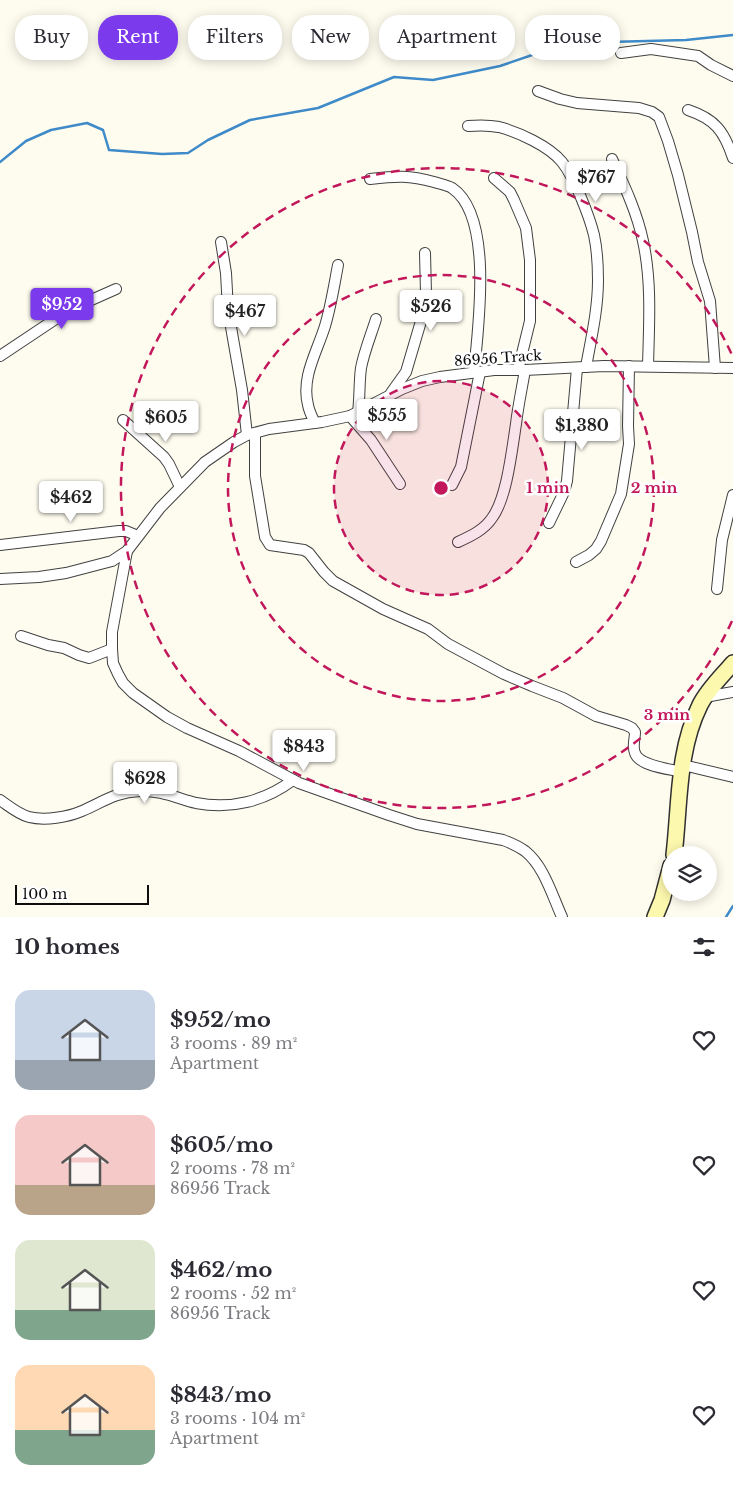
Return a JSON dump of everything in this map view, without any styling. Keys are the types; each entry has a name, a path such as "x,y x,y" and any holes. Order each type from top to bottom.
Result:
{"street":[{"path":"621,53 651,49 698,56 733,76"},
{"path":"538,91 577,103 639,108 652,112 659,117 676,166 698,262 710,301 715,368"},
{"path":"688,110 703,115 713,122 723,134 733,158"},
{"path":"468,126 484,125 499,127 539,144 562,161 571,175 594,235 598,280 596,313 582,368 567,481 564,492 549,522"},
{"path":"612,158 630,198 643,241 650,310 648,366"},
{"path":"370,179 398,175 418,177 451,187 463,197 474,223 480,260 477,372 461,467 452,485"},
{"path":"458,542 485,527 493,517 498,506 512,453 530,322 530,260 526,228 510,192 494,178"},
{"path":"221,242 226,273 229,317 251,434 255,476 265,536 270,545 304,550 309,553 333,581 383,609 428,629 448,644 504,674 563,698 596,716 632,728 635,732 634,748 637,758 642,761 654,766 682,768 733,778"},
{"path":"389,395 406,372 424,311 426,293 425,253"},
{"path":"315,423 308,407 306,385 309,370 329,310 338,265"},
{"path":"0,356 56,318 116,289"},
{"path":"376,319 361,368 360,398 354,414 400,484"},
{"path":"576,562 596,549 621,494 629,444 629,366"},
{"name":"86956 Track","path":"0,579 39,577 66,573 112,561 127,551 160,508 205,462 222,449 251,434 269,429 336,420 354,414 389,395 422,381 477,372 559,368 648,366 733,370"},
{"path":"123,420 164,457 180,487"},
{"path":"717,589 722,540 733,495"},
{"path":"0,545 119,531 126,531 138,536"},
{"path":"127,551 112,632 112,649 113,664 123,683 134,693 167,717 187,728 239,751 293,780 417,824 503,840 517,846 535,862 546,881 562,917"},
{"path":"21,636 64,648 89,658 112,649"},
{"path":"675,846 682,768 692,724 712,686 733,662"},
{"path":"705,697 733,692"},
{"path":"0,800 23,815 31,818 44,818 64,816 82,811 114,795 126,792 141,791 168,794 212,806 242,804 277,792 293,780"},
{"path":"655,917 662,900"}],"waterway":[{"path":"0,162 26,141 51,130 87,123 103,130 109,150 162,154 188,153 208,140 250,120 318,108 394,77 433,80 500,66 538,53 608,42 686,40 733,35"},
{"path":"726,917 733,906"}]}
